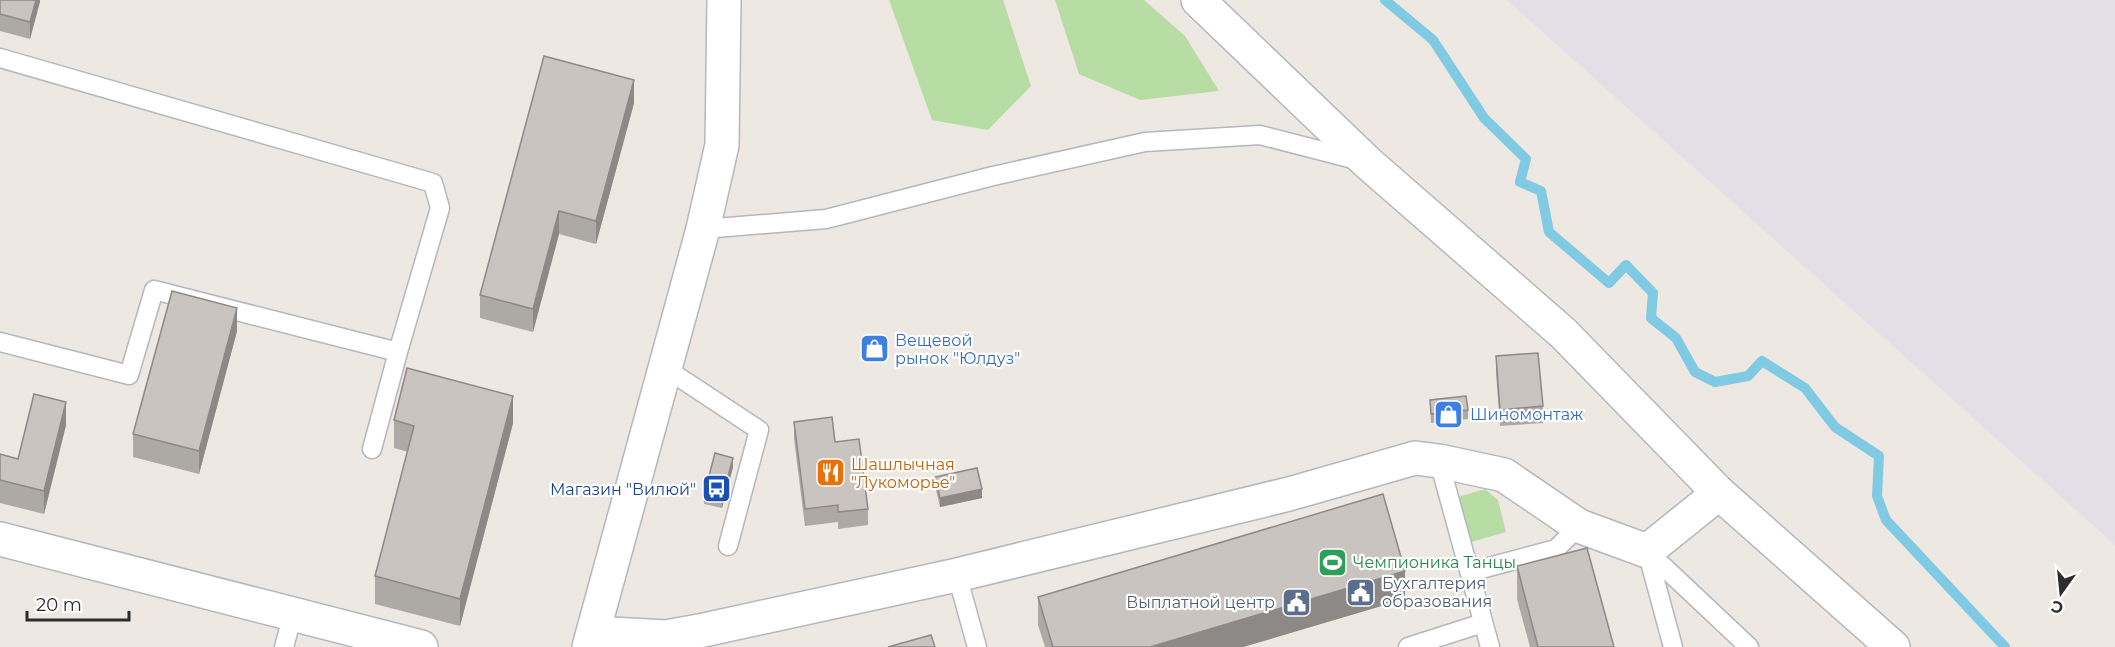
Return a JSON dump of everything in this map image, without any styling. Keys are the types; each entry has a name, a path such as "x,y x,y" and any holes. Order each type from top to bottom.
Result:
{"street":[{"path":"724,0 722,146 703,229 591,640 666,637 698,639 1289,494 1415,458 1504,475 1579,526 1647,551 1719,493"},
{"path":"1198,0 1368,163 1563,333 1719,493 1893,647"},
{"path":"0,539 293,614 369,640 421,647"}],"lane":[{"path":"0,58 434,183 440,208 372,449"},
{"path":"703,229 826,219 993,176 1145,142 1260,135 1368,163"},
{"path":"0,342 129,375 154,290 398,352"},
{"path":"665,368 759,430 728,546"},
{"path":"1438,461 1490,647"},
{"path":"1470,572 1556,549 1579,526"},
{"path":"1647,551 1672,647"},
{"path":"1647,551 1749,647"},
{"path":"957,575 977,647"},
{"path":"285,647 293,614"},
{"path":"1408,647 1483,623"}],"shaded area":[{"path":"1507,0 2115,0 2115,545"}],"green space":[{"path":"889,0 1003,0 1031,86 988,130 932,120"},
{"path":"1055,0 1144,0 1185,36 1219,91 1140,100 1079,74"},
{"path":"1485,489 1498,500 1506,532 1471,542 1458,497"}],"building":[{"path":"0,0 36,0 30,22 0,14"},
{"path":"544,56 634,80 596,221 559,211 533,309 480,295"},
{"path":"172,291 237,308 199,451 133,434"},
{"path":"1538,353 1543,406 1500,410 1496,356"},
{"path":"407,368 513,396 460,599 375,576 414,426 394,420"},
{"path":"34,394 66,402 44,491 0,480 0,454 18,459"},
{"path":"1466,396 1468,410 1431,414 1430,400"},
{"name":"Шашлычная \"Лукоморье\"","path":"832,417 835,442 859,439 868,509 838,512 838,505 805,509 794,422"},
{"path":"715,453 733,458 722,499 704,495"},
{"path":"977,468 982,489 940,498 935,477"},
{"path":"1383,494 1405,571 1150,647 1053,647 1038,597"},
{"path":"1587,548 1614,647 1538,647 1517,566"},
{"path":"931,635 935,647 888,647"}],"waterway":[{"path":"1385,0 1433,40 1484,118 1526,159 1520,182 1541,191 1549,232 1609,283 1626,265 1653,293 1651,318 1676,338 1695,372 1715,382 1748,376 1762,361 1805,388 1835,427 1879,456 1877,496 1886,520 2005,647"}],"place":[{"name":"Вещевой рынок \"Юлдуз\"","path":"874,349"},
{"name":"Шиномонтаж","path":"1449,414"},
{"name":"Шашлычная \"Лукоморье\"","path":"830,473"},
{"name":"Магазин \"Вилюй\"","path":"717,489"},
{"name":"Чемпионика Танцы","path":"1332,562"},
{"name":"Бухгалтерия образования","path":"1361,592"},
{"name":"Выплатной центр","path":"1296,602"}]}
